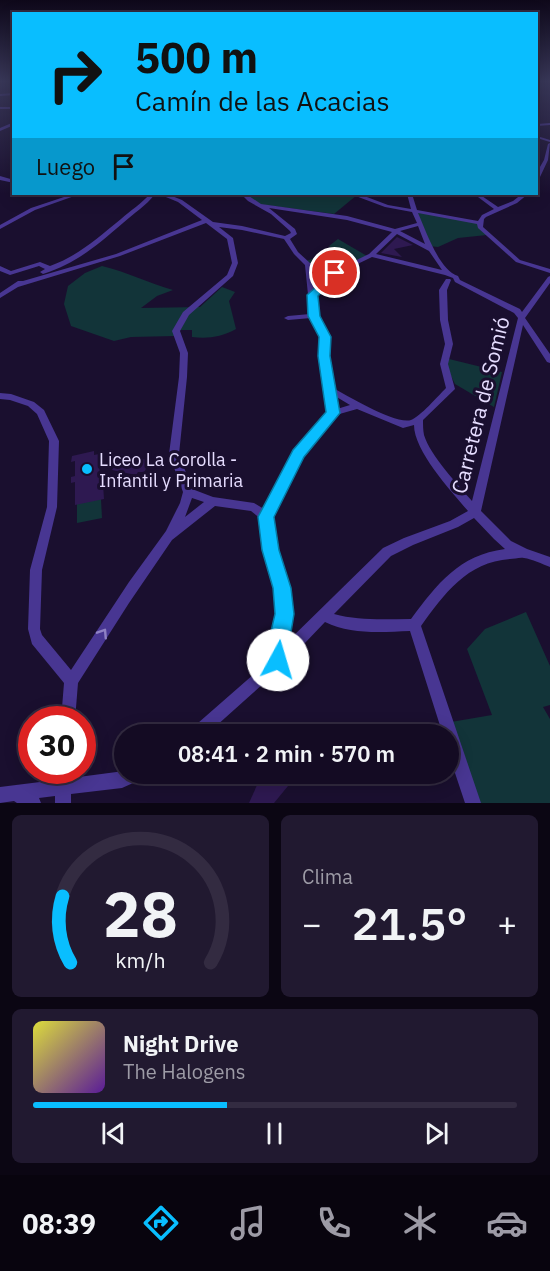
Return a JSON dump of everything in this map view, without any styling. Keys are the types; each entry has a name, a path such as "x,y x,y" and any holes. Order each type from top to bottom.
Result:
{"street":[{"path":"538,174 546,160 550,142"},
{"path":"541,166 550,169"},
{"path":"0,226 68,195"},
{"path":"0,296 16,285 85,254 119,223 144,205 151,195"},
{"path":"69,706 71,681 143,572 170,536 184,508 188,492 174,454 184,353 176,331 186,314 230,276 235,263 230,238 180,201 165,195"},
{"path":"244,195 273,213 293,230 290,236 294,249 308,265 314,316 325,337 324,356 333,413"},
{"path":"357,195 387,206 480,223"},
{"path":"410,195 431,250 450,277"},
{"path":"478,195 497,206 497,209"},
{"path":"480,223 484,216 515,202 524,195"},
{"path":"257,205 338,216 396,233 417,241 431,250"},
{"path":"0,219 16,217"},
{"path":"16,285 118,255 208,222 290,236"},
{"path":"480,223 484,232 518,261 550,271"},
{"path":"313,295 343,269 371,255 404,227 420,224"},
{"path":"230,238 248,229"},
{"path":"417,241 426,238"},
{"path":"371,255 450,277 513,308 521,315 550,360"},
{"path":"0,268 10,273 40,264 50,269"},
{"path":"308,265 343,269"},
{"path":"418,426 452,389 444,364 449,344 444,320 442,290 450,277"},
{"name":"Carretera de Somió","path":"207,724 278,660 387,552 402,543 463,520 475,512 521,315 550,278"},
{"path":"288,318 314,316"},
{"path":"329,389 358,406 403,425 418,426"},
{"path":"0,396 31,404 41,412 54,441 52,507 36,570 34,629 37,639 71,681"},
{"path":"278,660 276,653 285,614 282,588 270,550 266,517 302,448 333,413 358,406"},
{"path":"418,426 425,447 475,512 507,544 550,562"},
{"path":"188,492 213,501 254,507 266,517"},
{"path":"170,536 213,501"},
{"path":"495,532 499,541 499,554"},
{"path":"414,625 450,577 460,570 499,554 525,553"},
{"path":"324,615 331,620 375,625 414,625"},
{"path":"414,625 473,803"},
{"path":"8,794 63,795 114,782"},
{"path":"8,794 33,803"}],"green space":[{"path":"246,195 357,195 334,214 258,204"},
{"path":"414,210 480,223 487,235 458,238 438,247 429,246"},
{"path":"338,239 367,256 344,267 311,264 306,261 335,251 329,246"},
{"path":"102,266 173,290 157,296 141,308 200,307 222,287 235,292 229,301 236,329 220,336 192,337 192,330 179,330 175,336 131,337 114,341 71,326 64,304 68,286 85,273"},
{"path":"449,359 502,372 494,407 455,384 446,366"},
{"path":"100,481 102,518 77,523 77,486"},
{"path":"526,612 550,666 550,705 543,707 550,719 550,803 478,803 459,746 459,724 451,722 492,715 467,649 485,629"}],"building":[{"path":"397,237 413,245 394,249 402,257 381,253"},
{"path":"94,451 94,455 99,454 100,488 103,484 104,499 75,505 75,482 71,483 71,477 75,476 75,461 71,462 72,456"},
{"path":"121,454 151,461 144,472 138,472 136,475 112,470"},
{"path":"258,784 286,784 288,786 274,803 249,803"}],"place":[{"name":"Liceo La Corolla - Infantil y Primaria","path":"87,469"}],"route":[{"path":"278,660 276,653 285,614 282,588 270,550 266,517 306,443 333,413 324,356 325,337 314,316 313,295 335,273"}]}
